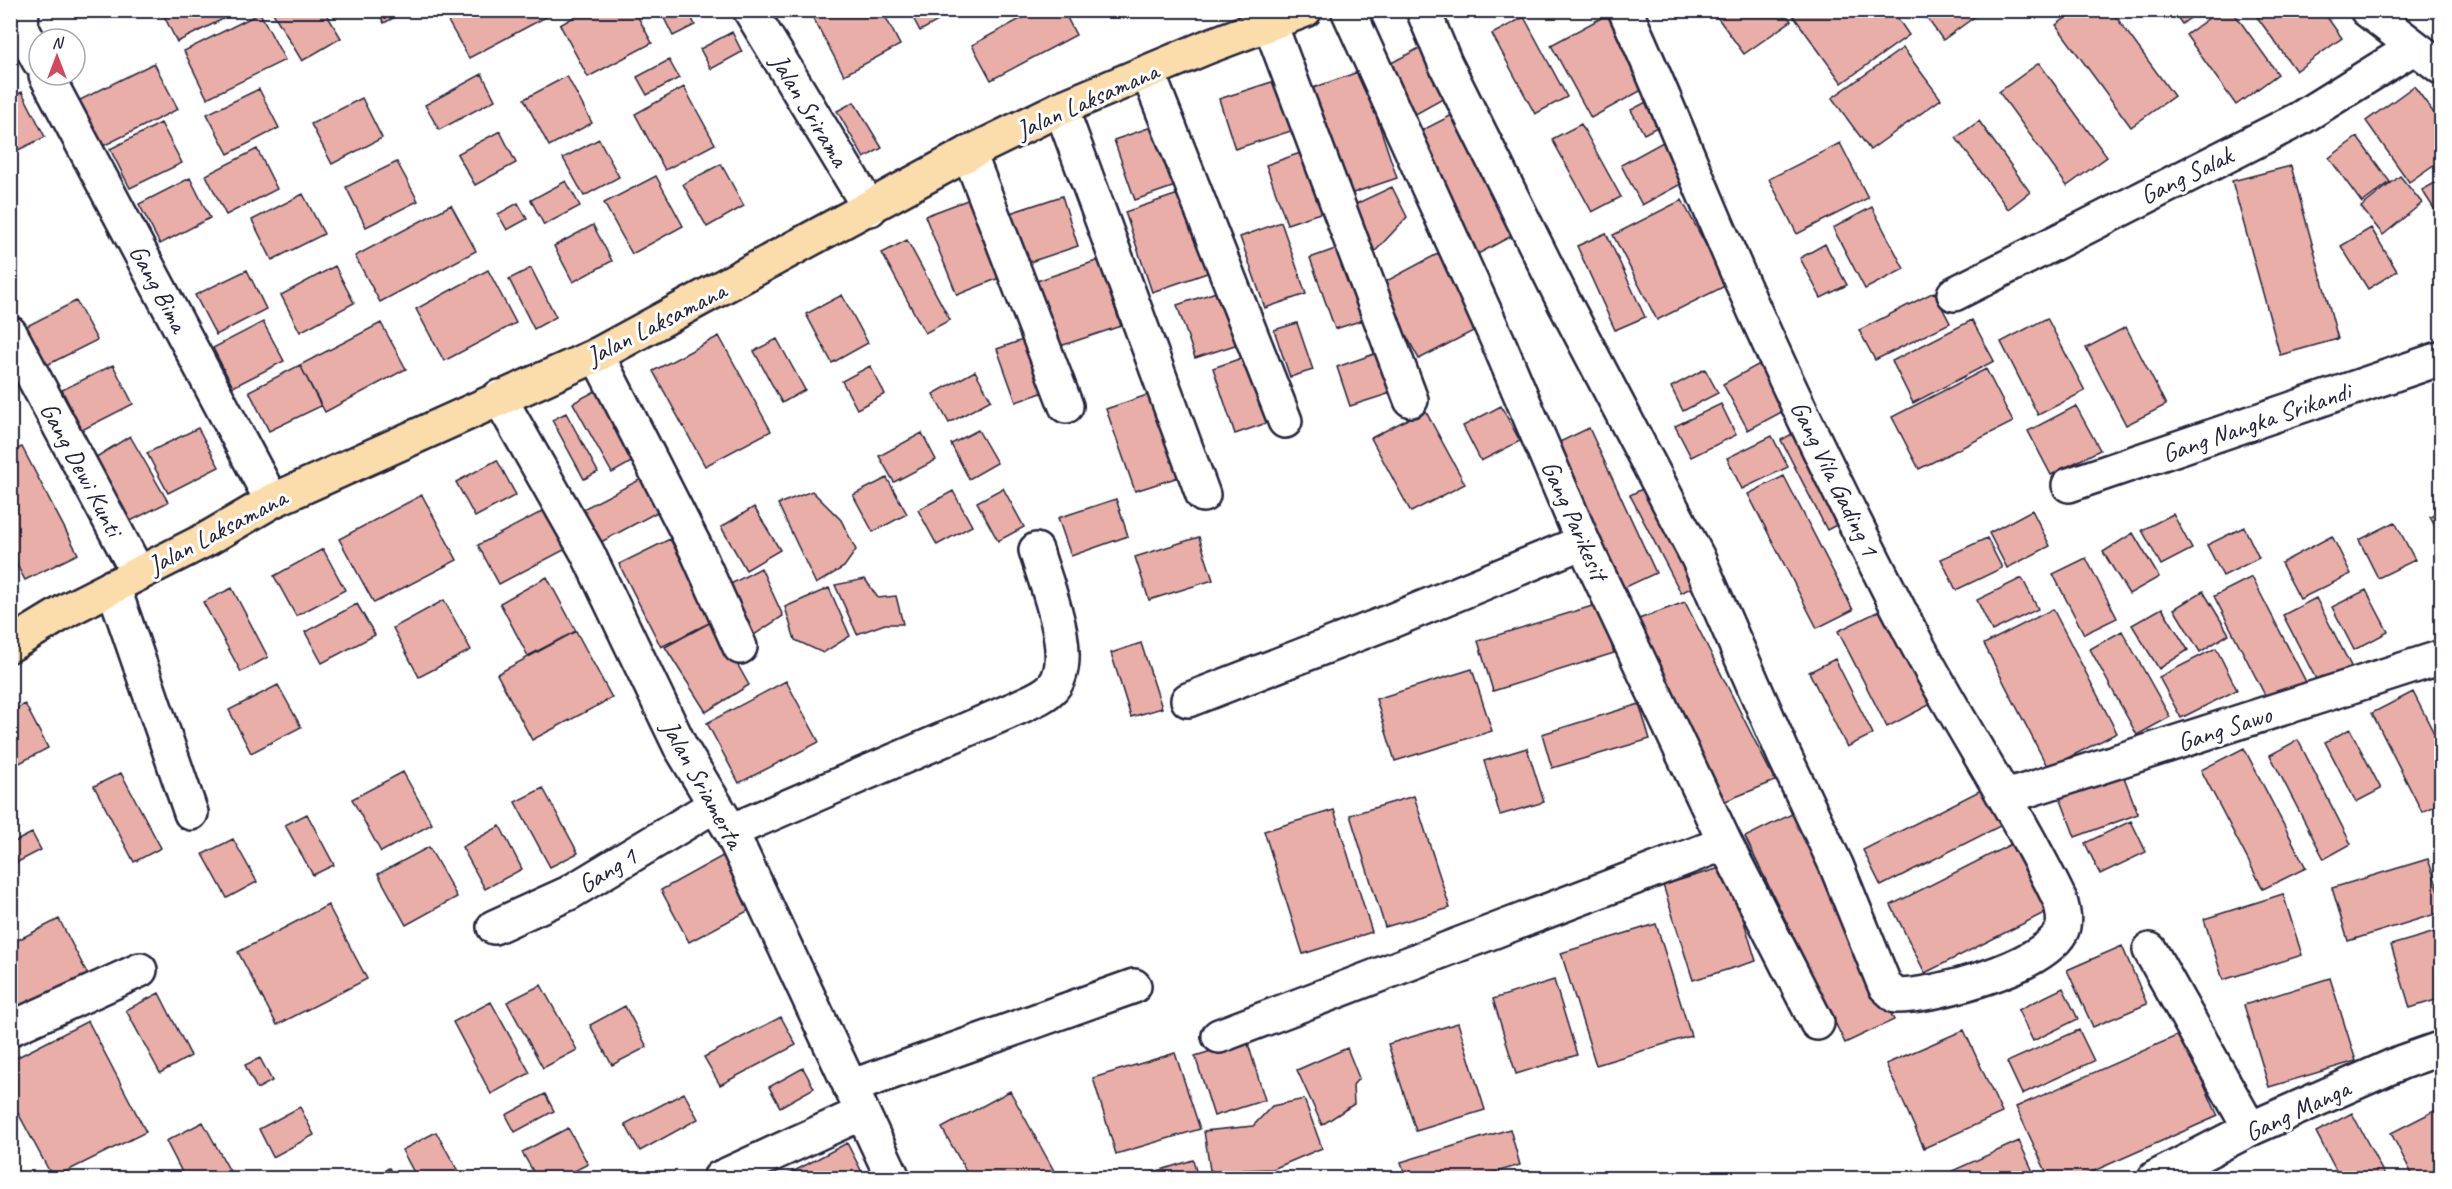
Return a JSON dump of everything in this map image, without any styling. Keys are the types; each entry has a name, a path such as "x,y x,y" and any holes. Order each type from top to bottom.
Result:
{"main road":[{"name":"Jalan Laksamana","path":"10,645 125,579 207,539 272,501 499,397 597,355 870,209 969,153 1061,108 1207,47 1305,10"}],"street":[{"path":"22,10 21,27 27,38"},
{"name":"Jalan Srirama","path":"750,10 870,209"},
{"name":"Gang Parikesit","path":"1348,10 1497,339 1583,542 1725,843 1817,1023"},
{"name":"Gang Vila Gading 1","path":"1422,10 1445,63 1565,304 1698,558 1784,754 1836,865 1885,986 1896,996 1909,996 1977,980 2012,967 2041,950 2060,933 2064,916 2060,900 2006,797 1913,637 1833,476 1747,295 1670,110 1625,10"},
{"path":"2367,10 2412,48 2442,68"},
{"path":"1270,24 1411,400"},
{"name":"Gang Salak","path":"1954,294 2299,119 2412,48"},
{"path":"1148,73 1284,421"},
{"name":"Gang Bima","path":"52,87 272,501"},
{"path":"1061,108 1203,495"},
{"path":"969,153 1066,406"},
{"name":"Gang Dewi Kunti","path":"10,333 125,579 191,813"},
{"path":"597,355 696,549 740,646"},
{"name":"Gang Nangka Srikandi","path":"2069,485 2442,358"},
{"name":"Jalan Sriamerta","path":"499,397 587,552 680,746 723,818 893,1179"},
{"path":"1188,700 1391,621 1583,542"},
{"name":"Gang 1","path":"494,927 723,818 1017,708 1053,687 1063,669 1063,648 1036,550"},
{"name":"Gang Sawo","path":"2006,797 2442,657"},
{"path":"1219,1036 1725,843"},
{"path":"2150,950 2250,1129"},
{"path":"10,1029 140,970"},
{"path":"720,1179 856,1100 1134,986"},
{"name":"Gang Manga","path":"2155,1179 2250,1129 2402,1062 2442,1048"}],"building":[{"path":"161,10 241,10 177,42"},
{"path":"277,10 324,10 341,38 302,61 273,13"},
{"path":"377,10 408,10 384,23"},
{"path":"455,10 559,10 469,58 445,16"},
{"path":"586,10 634,10 652,43 588,77 560,25"},
{"path":"660,10 688,10 695,25 673,36"},
{"path":"809,10 882,10 900,45 844,75"},
{"path":"909,10 944,10 947,16 920,31"},
{"path":"1037,10 1063,10 1076,35 991,80 972,45"},
{"path":"1712,10 1783,10 1791,21 1744,54"},
{"path":"1789,10 1892,10 1909,35 1842,83"},
{"path":"1921,10 1984,10 1943,40"},
{"path":"2077,10 2111,10 2174,96 2131,127 2056,25"},
{"path":"2172,10 2201,10 2182,24"},
{"path":"2220,10 2232,10 2278,74 2236,105 2186,35"},
{"path":"2252,10 2322,10 2342,38 2296,71"},
{"path":"1614,11 1653,84 1591,118 1551,45"},
{"path":"260,13 285,60 207,98 184,51"},
{"path":"1524,17 1567,97 1535,114 1492,34"},
{"path":"732,32 742,52 711,69 700,49"},
{"path":"1423,46 1450,95 1405,120 1378,70"},
{"path":"1903,48 1941,99 1870,150 1832,98"},
{"path":"669,60 679,78 647,95 637,77"},
{"path":"154,63 178,109 101,147 78,101"},
{"path":"2039,63 2107,157 2067,186 1999,92"},
{"path":"1361,71 1397,178 1347,195 1310,89"},
{"path":"482,74 495,100 439,130 425,105"},
{"path":"567,76 592,123 549,146 524,99"},
{"path":"1281,79 1297,129 1235,149 1219,99"},
{"path":"2414,86 2442,124 2442,159 2409,182 2366,121"},
{"path":"684,87 715,144 665,170 635,114"},
{"path":"259,89 279,128 228,154 207,114"},
{"path":"22,92 45,137 10,154 10,98"},
{"path":"362,98 382,138 332,164 311,124"},
{"path":"1650,100 1663,124 1644,134 1631,110"},
{"path":"854,102 882,148 864,158 837,111"},
{"path":"1456,113 1519,232 1478,254 1415,134"},
{"path":"1979,121 2030,192 2008,209 1956,138"},
{"path":"161,123 182,163 130,188 110,149"},
{"path":"1160,124 1181,184 1135,200 1114,140"},
{"path":"1581,124 1621,197 1592,212 1552,139"},
{"path":"500,131 516,163 475,185 457,154"},
{"path":"1672,137 1694,177 1642,205 1621,165"},
{"path":"2357,137 2390,182 2362,203 2329,158"},
{"path":"599,139 619,177 584,196 563,158"},
{"path":"1840,143 1868,198 1797,234 1769,179"},
{"path":"257,149 277,189 226,215 206,175"},
{"path":"1306,151 1326,211 1287,224 1266,165"},
{"path":"397,162 418,201 366,227 346,187"},
{"path":"721,164 744,206 707,227 683,184"},
{"path":"2291,166 2338,339 2280,355 2232,181"},
{"path":"656,176 683,226 632,254 604,203"},
{"path":"2400,176 2422,203 2383,235 2361,207"},
{"path":"190,178 210,218 160,244 139,204"},
{"path":"2442,179 2442,221 2422,190"},
{"path":"566,181 580,206 544,225 531,200"},
{"path":"1392,187 1407,217 1369,258 1347,208"},
{"path":"1190,190 1216,270 1152,292 1125,212"},
{"path":"303,194 324,234 272,260 252,220"},
{"path":"978,196 1009,274 957,295 925,216"},
{"path":"1062,196 1078,246 1024,264 1007,214"},
{"path":"1682,200 1727,285 1657,320 1613,235"},
{"path":"518,203 527,219 507,230 498,214"},
{"path":"451,205 476,251 380,302 355,256"},
{"path":"1872,207 1904,269 1865,289 1833,228"},
{"path":"1281,222 1306,294 1265,308 1240,237"},
{"path":"593,225 612,261 573,282 554,246"},
{"path":"2371,228 2397,271 2368,289 2341,246"},
{"path":"1606,233 1645,317 1615,330 1577,246"},
{"path":"907,240 950,320 925,333 882,253"},
{"path":"1825,244 1847,285 1821,298 1800,258"},
{"path":"1338,248 1363,320 1335,329 1310,258"},
{"path":"1443,251 1483,326 1419,359 1379,285"},
{"path":"1099,260 1121,326 1051,349 1028,284"},
{"path":"335,266 354,303 300,332 281,295"},
{"path":"531,268 556,317 534,329 509,279"},
{"path":"247,270 266,309 216,335 195,295"},
{"path":"488,270 516,323 444,361 416,309"},
{"path":"1222,290 1241,343 1195,358 1177,305"},
{"path":"1934,292 1950,323 1875,360 1859,330"},
{"path":"842,295 868,343 832,363 806,314"},
{"path":"76,301 97,340 45,366 25,327"},
{"path":"2047,318 2085,391 2038,415 2001,342"},
{"path":"1972,320 1994,361 1913,403 1892,361"},
{"path":"263,322 284,361 233,387 213,348"},
{"path":"381,323 406,369 325,412 300,365"},
{"path":"1297,323 1313,370 1290,377 1274,330"},
{"path":"2126,327 2166,405 2126,425 2086,348"},
{"path":"719,336 771,431 705,466 653,371"},
{"path":"1031,337 1050,390 1016,402 997,349"},
{"path":"777,339 805,390 782,403 754,351"},
{"path":"1256,353 1278,419 1235,434 1213,368"},
{"path":"1377,353 1391,393 1350,406 1337,367"},
{"path":"1765,361 1791,407 1748,430 1723,384"},
{"path":"113,365 133,404 82,430 62,390"},
{"path":"300,365 321,406 269,431 249,391"},
{"path":"870,366 885,394 857,409 842,381"},
{"path":"1705,369 1718,393 1683,411 1671,387"},
{"path":"1986,369 2013,422 1919,469 1892,417"},
{"path":"975,371 991,400 949,423 933,394"},
{"path":"597,390 635,460 612,473 573,403"},
{"path":"1156,392 1185,475 1135,491 1106,409"},
{"path":"1721,404 1736,435 1691,457 1675,426"},
{"path":"1501,406 1520,441 1481,461 1463,426"},
{"path":"2076,406 2100,450 2051,475 2028,431"},
{"path":"1425,410 1465,484 1411,512 1371,438"},
{"path":"566,413 598,472 584,479 552,420"},
{"path":"198,428 219,467 168,493 147,453"},
{"path":"1589,428 1656,573 1613,593 1547,448"},
{"path":"1803,428 1850,518 1827,530 1781,440"},
{"path":"978,430 997,463 969,479 951,444"},
{"path":"922,433 936,460 894,482 879,456"},
{"path":"130,436 168,502 117,528 85,464"},
{"path":"1772,436 1788,467 1742,489 1727,458"},
{"path":"22,447 78,554 25,580 10,552 10,452"},
{"path":"497,460 516,495 475,517 456,482"},
{"path":"647,476 665,508 601,542 583,509"},
{"path":"1784,476 1853,610 1817,628 1748,494"},
{"path":"887,478 907,514 873,532 853,495"},
{"path":"1656,482 1706,580 1681,593 1630,495"},
{"path":"1003,488 1024,527 998,541 977,502"},
{"path":"812,491 841,520 856,550 844,567 816,584 778,504"},
{"path":"953,491 972,526 937,545 918,510"},
{"path":"422,495 457,560 374,603 339,539"},
{"path":"1116,499 1128,536 1071,556 1058,518"},
{"path":"754,507 780,550 746,570 721,527"},
{"path":"545,510 566,549 499,584 478,545"},
{"path":"2032,510 2050,546 2007,568 1989,533"},
{"path":"2442,511 2442,539 2430,517"},
{"path":"2173,514 2192,549 2161,565 2142,530"},
{"path":"2395,522 2415,560 2378,578 2359,540"},
{"path":"2244,527 2259,558 2223,576 2207,545"},
{"path":"2133,533 2159,577 2129,594 2103,552"},
{"path":"2332,536 2351,574 2300,599 2281,563"},
{"path":"1199,537 1213,580 1149,600 1135,557"},
{"path":"1987,538 2002,568 1956,590 1941,559"},
{"path":"670,539 713,621 661,647 619,564"},
{"path":"323,549 345,590 296,616 274,576"},
{"path":"2086,558 2117,618 2084,634 2053,574"},
{"path":"761,568 783,616 748,639 723,588"},
{"path":"547,577 576,631 528,656 500,603"},
{"path":"2252,577 2306,682 2268,701 2214,596"},
{"path":"2022,578 2038,609 1992,631 1977,600"},
{"path":"865,579 878,598 896,596 903,624 885,624 857,634 835,585"},
{"path":"232,588 268,657 241,672 203,602"},
{"path":"829,588 850,636 823,653 795,640 785,607"},
{"path":"2366,590 2388,632 2354,650 2332,607"},
{"path":"2203,591 2229,634 2200,652 2174,609"},
{"path":"2316,598 2353,670 2320,687 2283,615"},
{"path":"444,600 471,650 419,677 393,628"},
{"path":"1685,602 1775,781 1718,804 1628,623"},
{"path":"357,604 375,635 322,663 305,632"},
{"path":"1599,604 1614,653 1493,691 1478,641"},
{"path":"2162,608 2188,650 2159,669 2132,625"},
{"path":"1883,609 1931,704 1887,727 1838,631"},
{"path":"2053,609 2117,733 2048,768 1984,644"},
{"path":"713,621 749,685 706,712 665,647"},
{"path":"576,631 612,698 532,740 497,674"},
{"path":"2122,631 2170,717 2137,735 2090,649"},
{"path":"1141,643 1162,708 1131,717 1111,653"},
{"path":"2216,648 2237,690 2181,718 2159,677"},
{"path":"1835,659 1873,734 1847,747 1809,672"},
{"path":"1472,669 1492,731 1395,761 1376,699"},
{"path":"786,681 819,742 739,783 707,723"},
{"path":"278,685 301,727 251,753 229,710"},
{"path":"2413,692 2442,749 2442,802 2422,812 2372,713"},
{"path":"25,704 48,748 10,768 10,712"},
{"path":"1639,704 1650,739 1552,768 1542,734"},
{"path":"2350,729 2381,789 2356,802 2325,742"},
{"path":"2298,740 2351,844 2324,859 2270,755"},
{"path":"1527,748 1544,802 1500,815 1484,761"},
{"path":"2244,748 2306,868 2263,889 2201,770"},
{"path":"2119,764 2138,814 2075,837 2056,787"},
{"path":"403,772 432,824 381,852 352,799"},
{"path":"121,773 161,848 134,862 94,786"},
{"path":"1989,786 2008,822 1881,886 1863,850"},
{"path":"543,788 578,853 550,867 515,802"},
{"path":"1414,796 1450,908 1385,927 1350,815"},
{"path":"1334,810 1372,932 1303,954 1264,831"},
{"path":"1794,813 1894,1020 1845,1043 1745,837"},
{"path":"307,814 334,865 313,875 285,825"},
{"path":"2131,821 2146,852 2100,874 2085,843"},
{"path":"500,826 522,869 485,889 462,847"},
{"path":"32,833 41,850 10,866 10,844"},
{"path":"233,839 257,882 227,898 203,854"},
{"path":"2021,839 2056,907 1925,973 1891,905"},
{"path":"429,847 457,897 406,925 378,874"},
{"path":"728,853 757,906 689,942 661,890"},
{"path":"2428,859 2442,900 2442,912 2348,941 2332,888"},
{"path":"1727,866 1756,961 1693,980 1663,885"},
{"path":"2283,894 2302,955 2223,980 2204,919"},
{"path":"328,905 367,979 277,1025 238,952"},
{"path":"59,919 89,977 10,1017 10,944"},
{"path":"1656,924 1691,1036 1596,1065 1561,953"},
{"path":"2442,930 2442,998 2410,1008 2391,945"},
{"path":"2122,946 2147,1004 2093,1027 2067,970"},
{"path":"2330,978 2356,1061 2269,1087 2244,1005"},
{"path":"1554,980 1577,1055 1516,1074 1493,999"},
{"path":"541,985 577,1050 543,1068 507,1002"},
{"path":"2063,988 2078,1019 2033,1041 2018,1010"},
{"path":"159,993 191,1056 160,1073 126,1010"},
{"path":"491,1002 530,1073 491,1094 453,1022"},
{"path":"625,1006 647,1047 612,1065 590,1025"},
{"path":"781,1017 796,1045 720,1085 704,1057"},
{"path":"88,1021 146,1132 53,1178 10,1098 10,1061"},
{"path":"1458,1023 1485,1110 1416,1131 1388,1044"},
{"path":"1964,1030 2002,1113 1924,1148 1886,1064"},
{"path":"2079,1030 2094,1061 2022,1094 2007,1062"},
{"path":"2181,1034 2218,1116 2078,1178 2049,1178 2016,1107"},
{"path":"1247,1040 1265,1100 1214,1116 1195,1056"},
{"path":"1347,1048 1359,1078 1353,1085 1354,1104 1322,1125 1297,1070"},
{"path":"1175,1053 1200,1129 1116,1154 1093,1078"},
{"path":"260,1058 272,1081 257,1089 245,1065"},
{"path":"803,1068 814,1088 780,1107 769,1087"},
{"path":"1010,1091 1058,1178 970,1178 942,1128"},
{"path":"684,1093 698,1119 640,1151 625,1124"},
{"path":"545,1094 554,1111 515,1132 506,1115"},
{"path":"1304,1099 1322,1148 1273,1169 1242,1170 1236,1178 1226,1178 1210,1170 1204,1131 1253,1126 1272,1106"},
{"path":"300,1107 314,1135 273,1157 259,1129"},
{"path":"2442,1107 2442,1168 2420,1178 2414,1178 2391,1133"},
{"path":"2352,1113 2386,1178 2340,1178 2316,1132"},
{"path":"203,1122 233,1177 185,1178 166,1141"},
{"path":"568,1128 588,1164 561,1178 537,1178 522,1152"},
{"path":"1510,1129 1520,1165 1476,1178 1406,1178 1401,1162"},
{"path":"436,1132 462,1178 417,1178 402,1150"},
{"path":"2019,1141 2036,1178 1942,1178 1941,1176"},
{"path":"847,1143 865,1178 783,1177"},
{"path":"1193,1160 1198,1178 1135,1178"},
{"path":"389,1168 395,1178 369,1178"}]}
